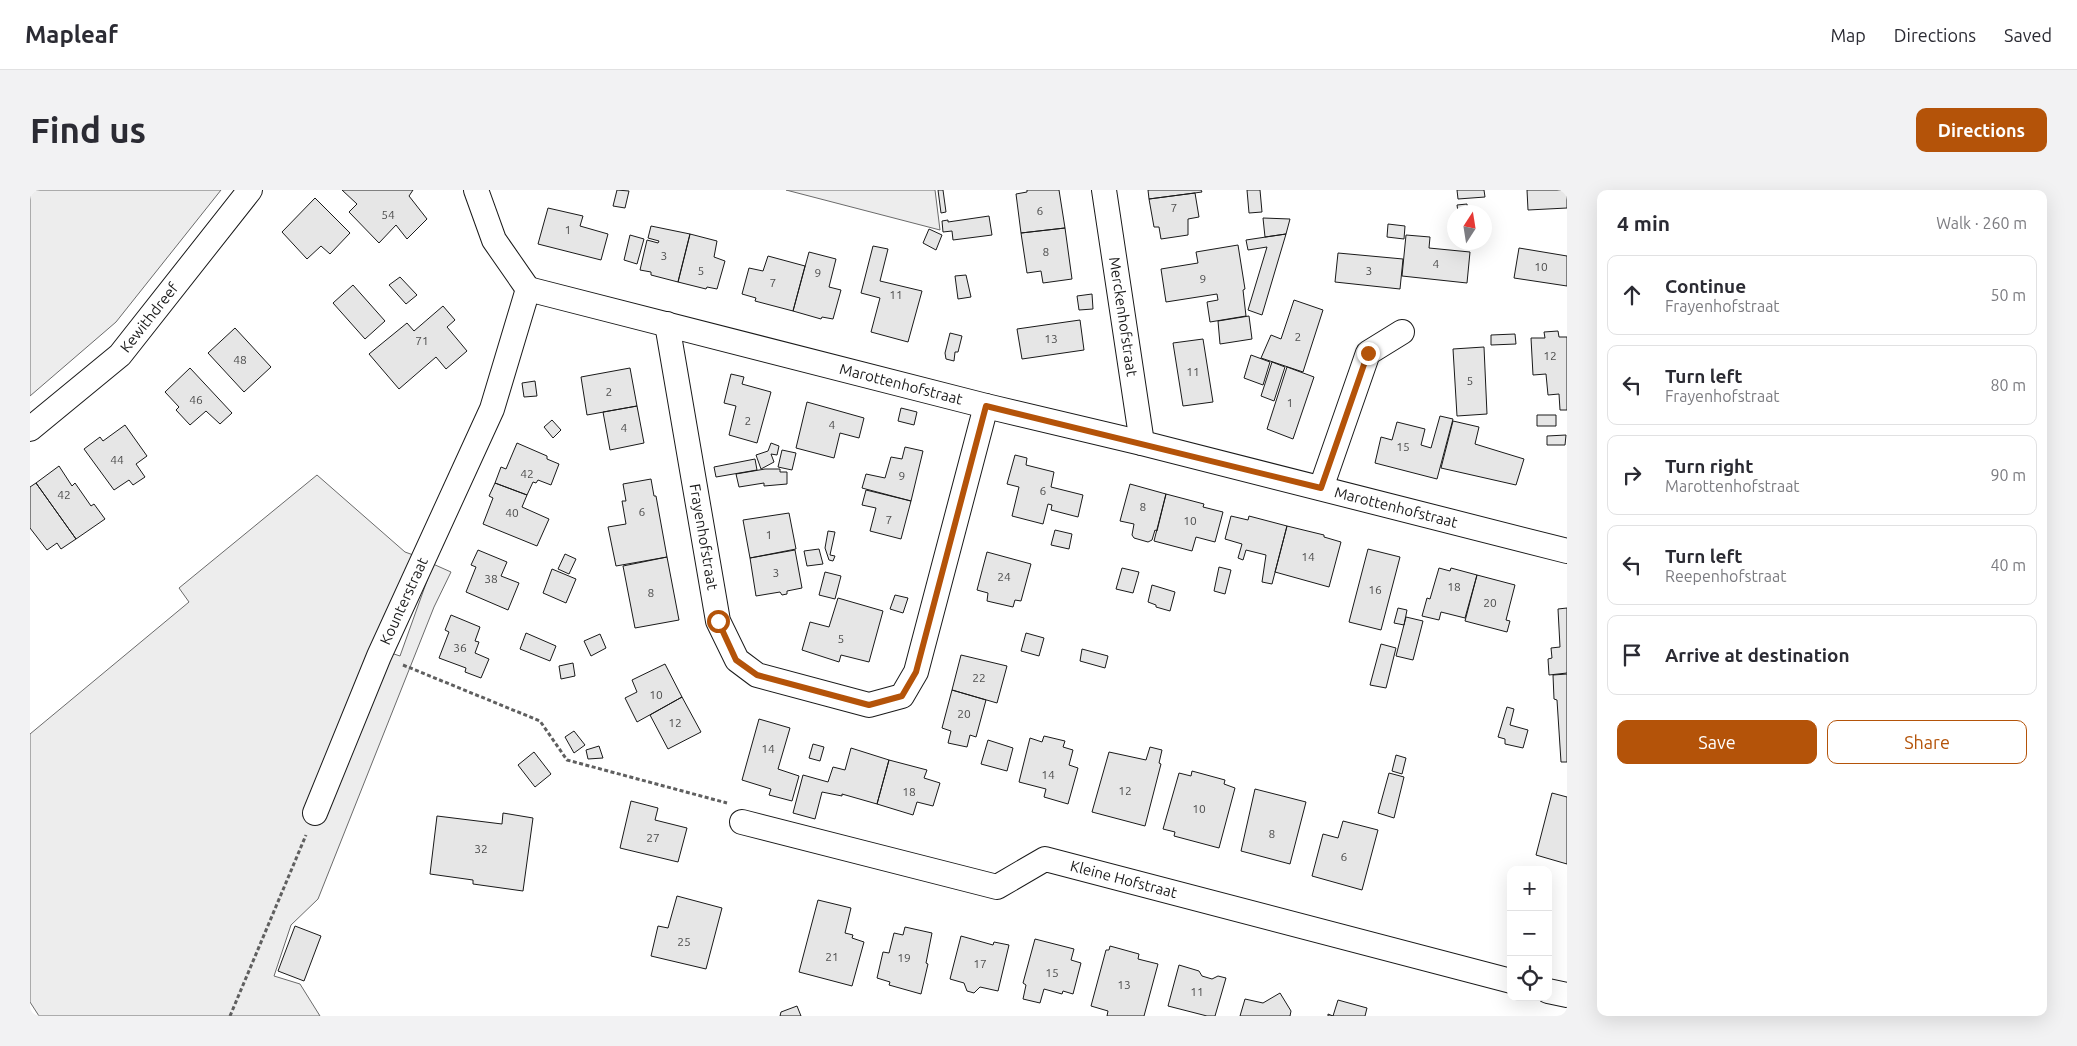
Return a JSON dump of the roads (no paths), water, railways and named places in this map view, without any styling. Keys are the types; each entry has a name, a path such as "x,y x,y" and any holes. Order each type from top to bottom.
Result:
{"street":[{"name":"Kewithdreef","path":"30,428 120,355 250,190"},
{"path":"476,190 494,240 528,289"},
{"name":"Merckenhofstraat","path":"1104,190 1142,443"},
{"name":"Marottenhofstraat","path":"528,289 1567,551"},
{"name":"Kounterstraat","path":"315,813 379,656 492,409 528,289"},
{"name":"Frayenhofstraat","path":"667,324 718,621 736,660 757,675 869,705 902,696 916,672 986,406"},
{"path":"1321,488 1368,353 1402,332"},
{"name":"Kleine Hofstraat","path":"742,822 997,887 1045,860 1507,980"},
{"path":"1552,992 1567,996"}]}
